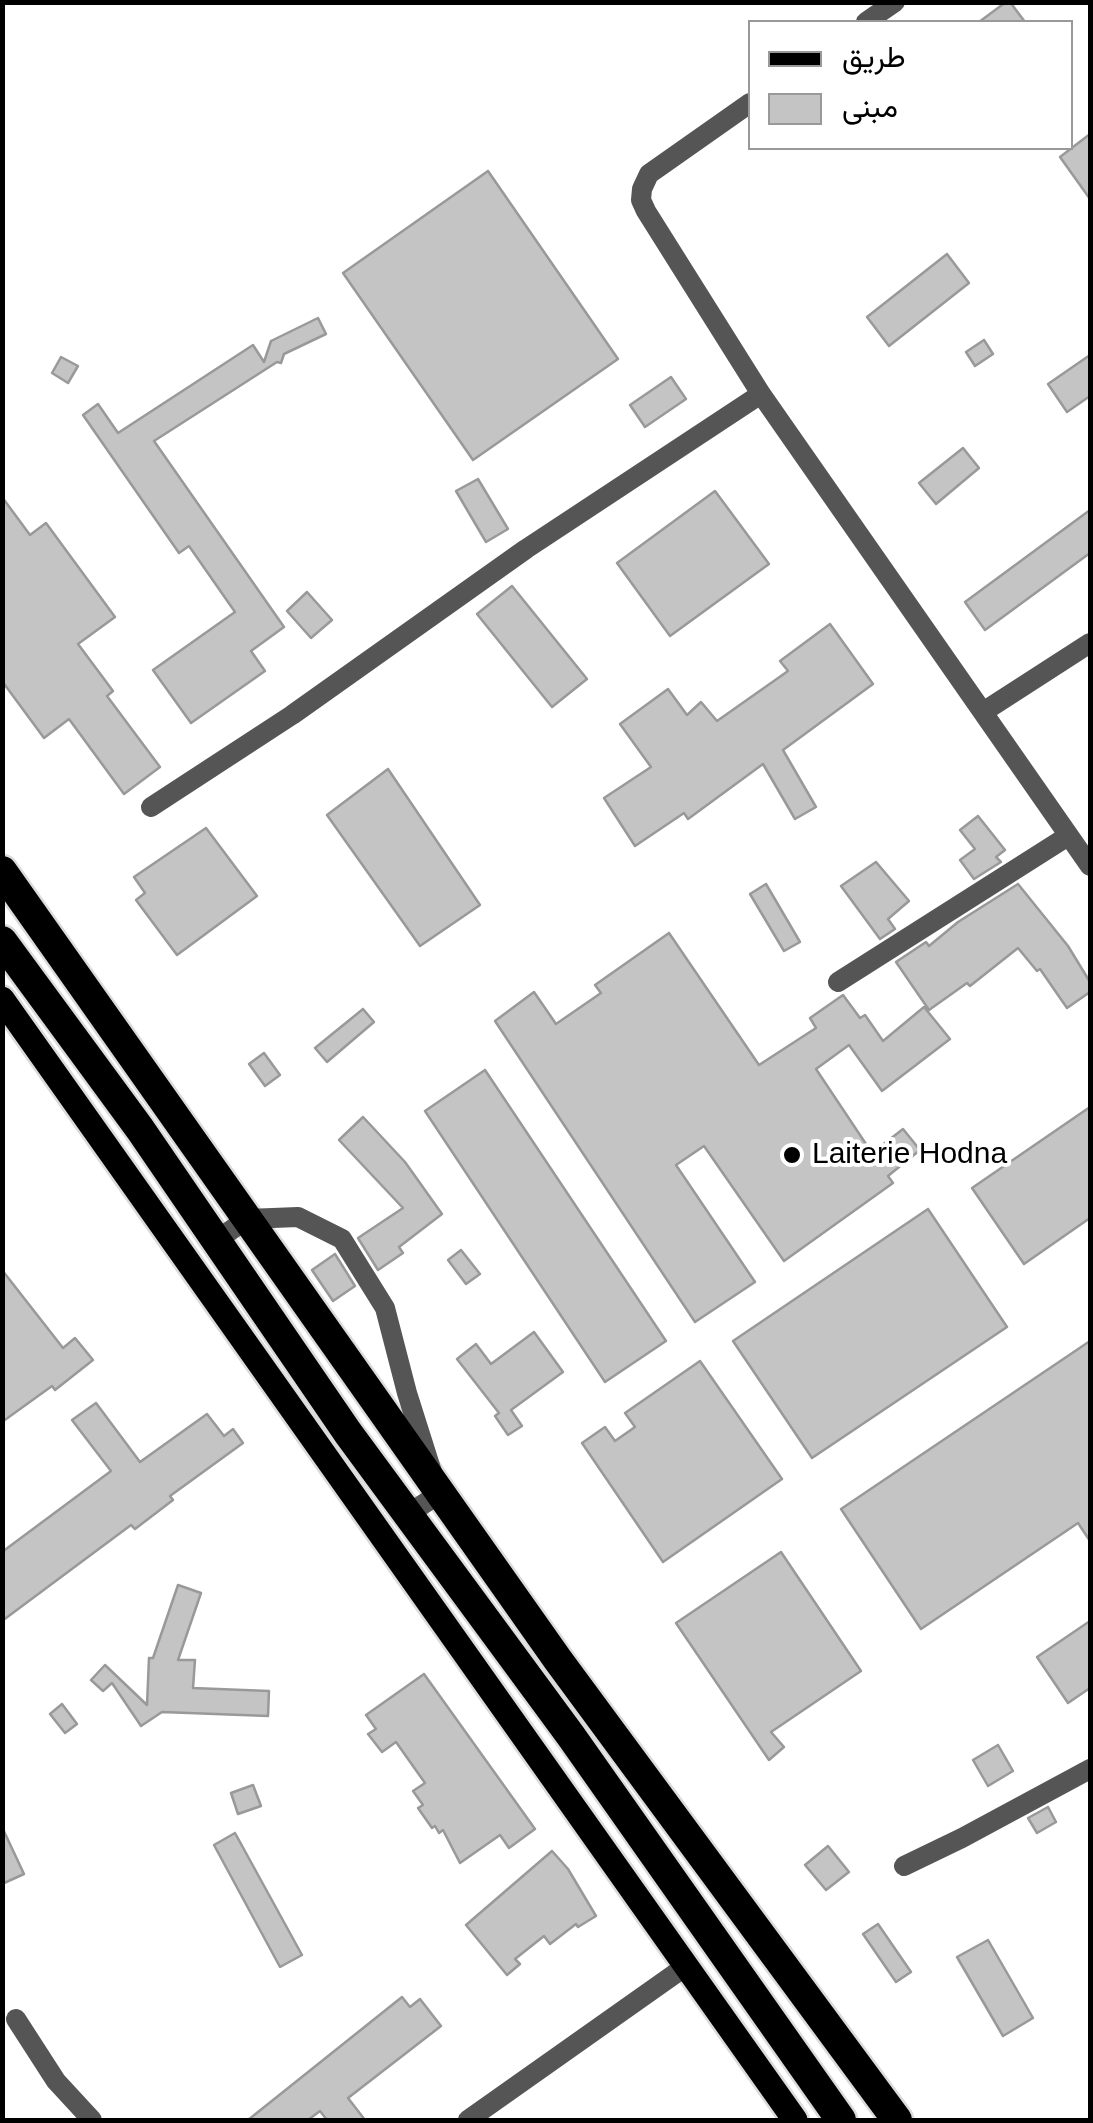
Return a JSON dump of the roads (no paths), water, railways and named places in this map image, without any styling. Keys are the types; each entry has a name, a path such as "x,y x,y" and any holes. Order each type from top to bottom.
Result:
{"highway":[{"path":"2,871 439,1494 622,1743 671,1817 897,2120"},
{"path":"2,941 140,1129 214,1242 841,2120"}],"main road":[{"path":"2,999 794,2120"}],"street":[{"path":"869,20 895,2"},
{"path":"748,104 649,174 641,200 761,394 1090,866"},
{"path":"151,807 761,394"},
{"path":"983,712 1090,643"},
{"path":"838,982 1068,836"},
{"path":"214,1242 247,1219 298,1217 342,1239 385,1308 439,1494 408,1514"},
{"path":"904,1866 1090,1769"},
{"path":"468,2120 686,1966"},
{"path":"16,2019 56,2080 92,2120"}],"place":[{"name":"Laiterie Hodna","path":"792,1155"}]}
